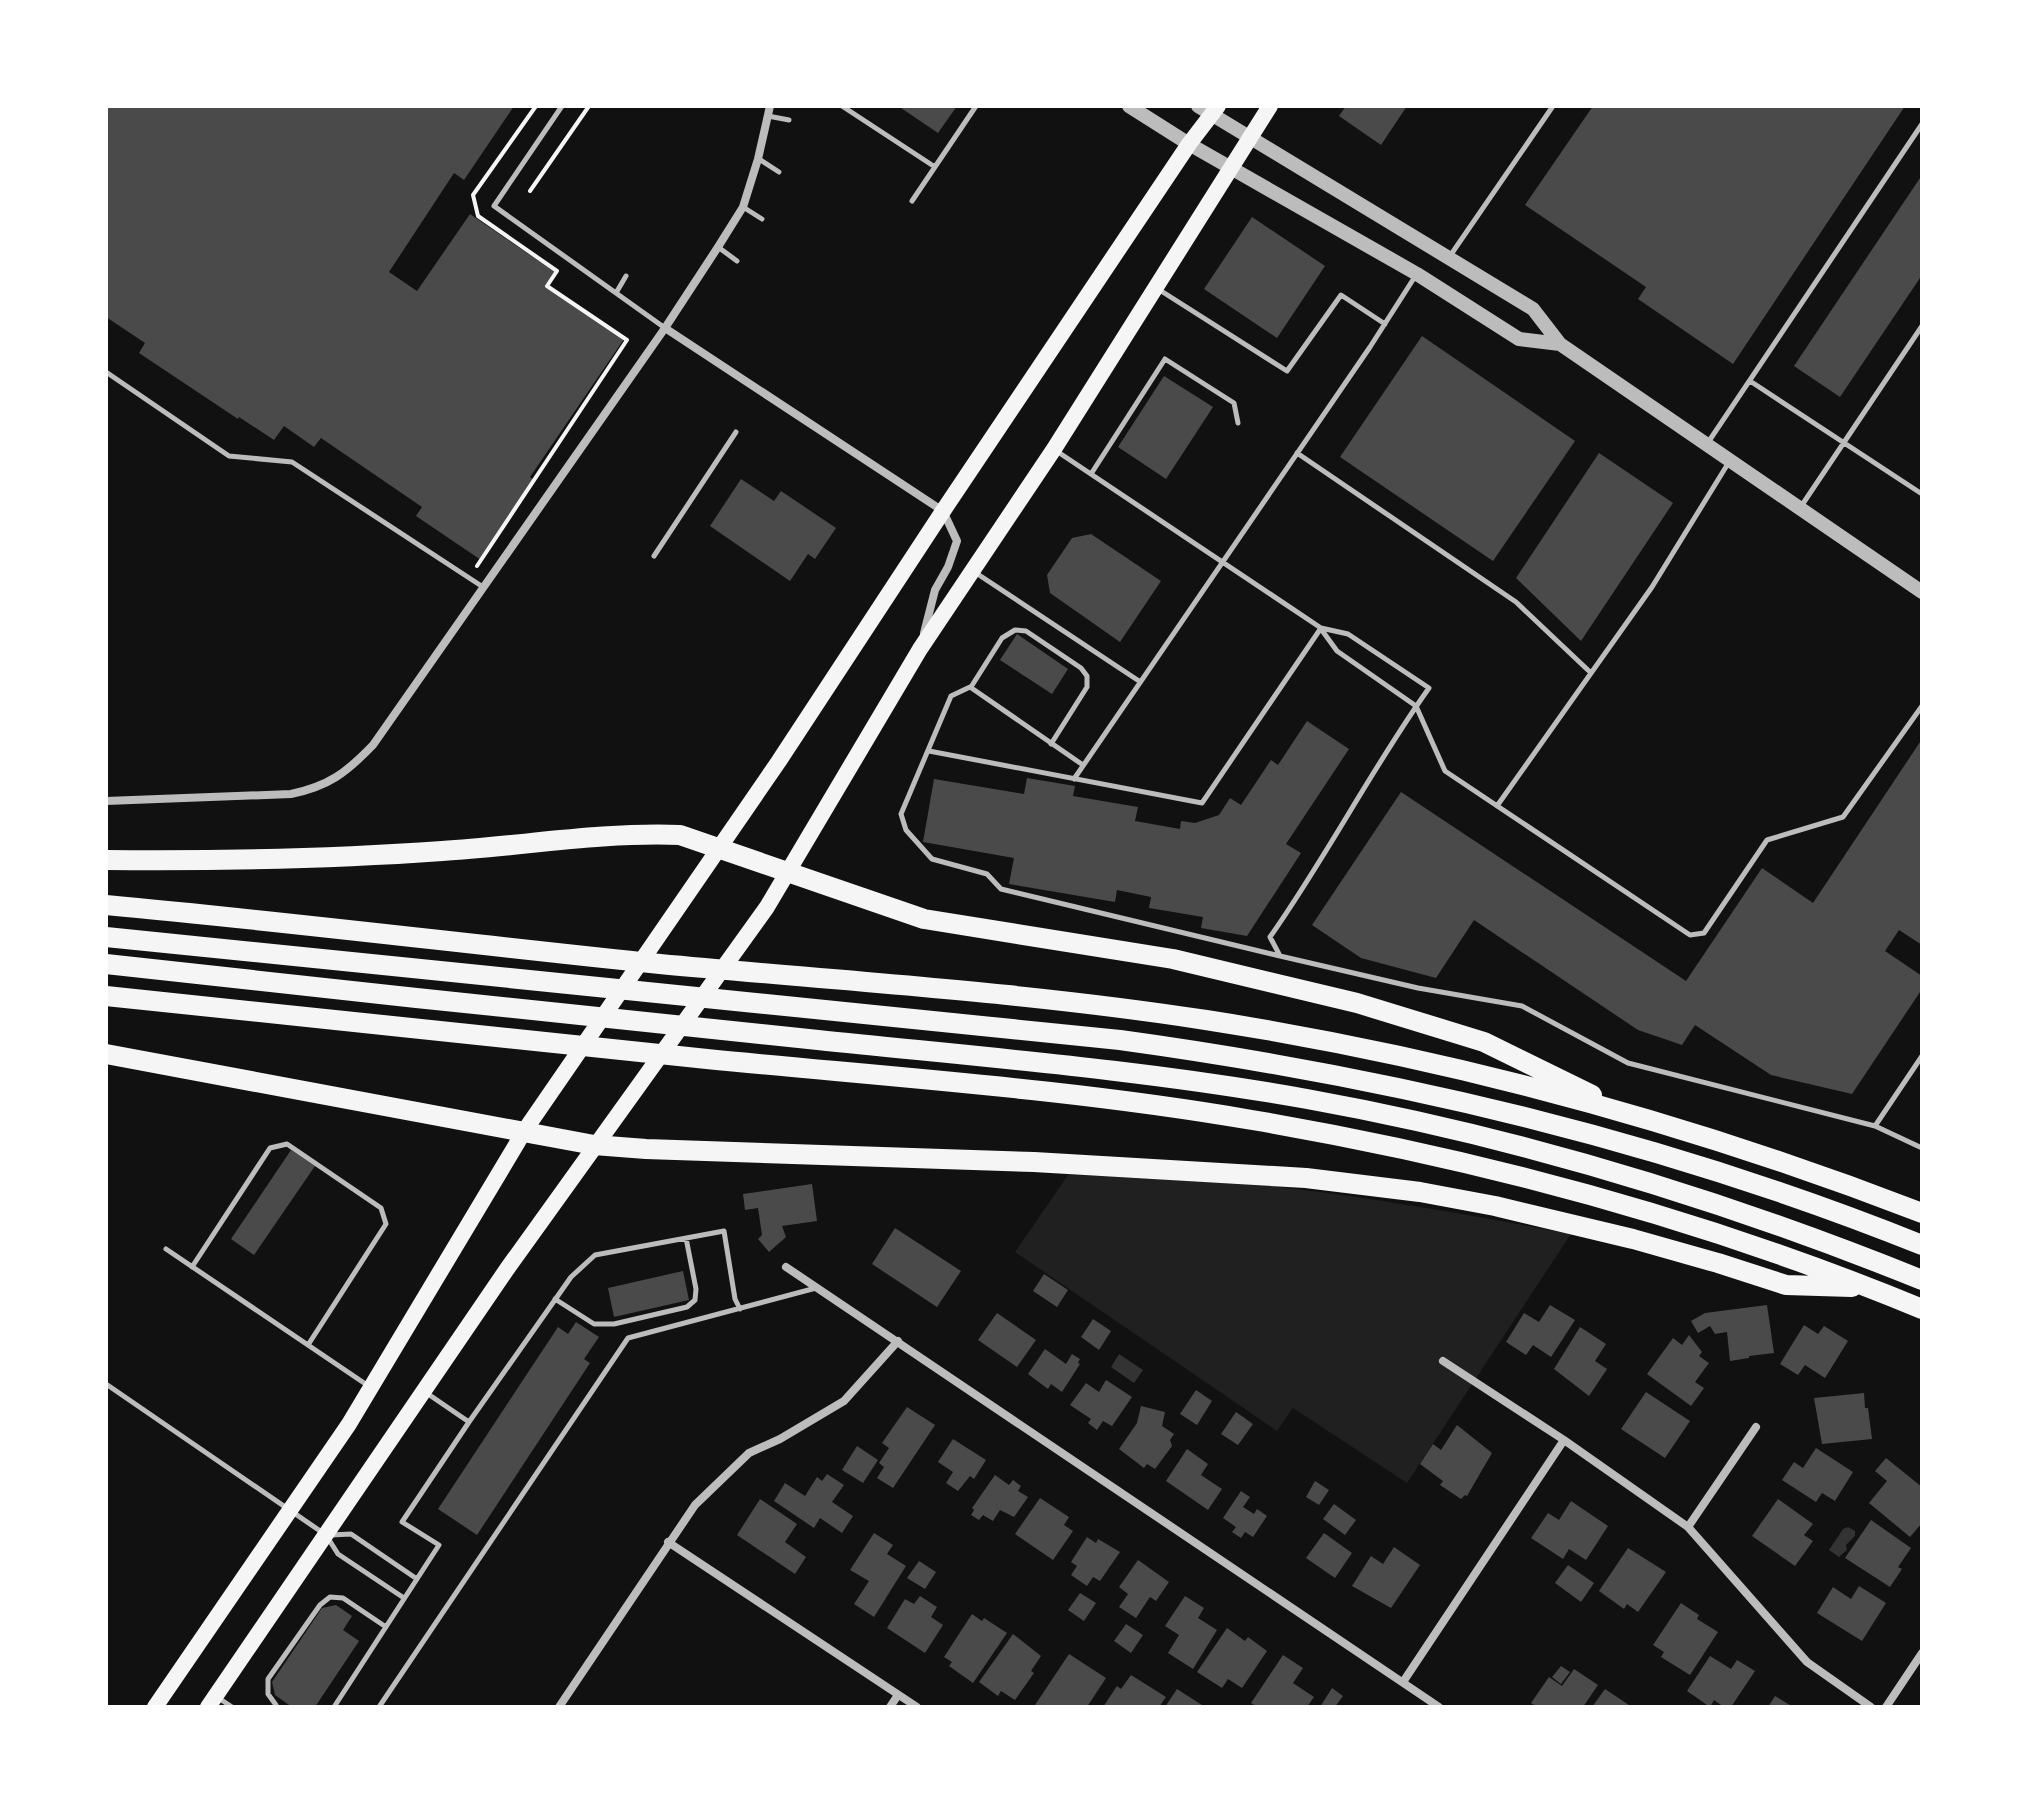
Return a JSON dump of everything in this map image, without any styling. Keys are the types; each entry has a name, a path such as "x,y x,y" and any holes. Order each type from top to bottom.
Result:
{"highway":[{"path":"106,860 387,855 653,834 680,835 924,919 1173,959 1357,1003 1484,1042 1629,1114"},
{"path":"106,905 589,957 1059,1002 1204,1020 1338,1043 1629,1114 1753,1151 1922,1213"},
{"path":"106,937 1120,1040 1242,1057 1363,1078 1486,1106 1721,1171 1838,1211 1922,1245"},
{"path":"106,964 1187,1080 1309,1099 1526,1148 1641,1180 1761,1217 1922,1280"},
{"path":"106,996 985,1086 1250,1119 1510,1173 1639,1208 1749,1244 1922,1309"},
{"path":"106,1054 594,1145 1107,1166 1320,1180 1420,1192 1522,1212 1703,1259 1786,1285 1868,1287"}],"main road":[{"path":"212,1701 594,1145 767,907 920,649 1054,449 1270,106"},
{"path":"155,1707 290,1512 371,1387 525,1130 779,761 1189,144 1209,109"}],"street":[{"path":"106,801 291,794 312,790 334,780 373,745 665,328 743,207 770,106"},
{"path":"1129,106 1189,144 1417,274 1519,339 1560,344"},
{"path":"1209,109 1533,309 1560,344 1922,592"},
{"path":"665,328 943,511 957,541 948,567 935,590 920,649"},
{"path":"786,1267 1439,1707"},
{"path":"559,1707 695,1505 749,1453 780,1439 844,1401 898,1341"},
{"path":"1443,1361 1564,1440 1688,1527 1807,1662 1871,1707"},
{"path":"1688,1527 1756,1427"},
{"path":"1403,1682 1564,1440"},
{"path":"668,1542 917,1707"},
{"path":"1886,1707 1922,1653"},
{"path":"890,1707 898,1695"}],"lane":[{"path":"562,106 494,206 665,328"},
{"path":"842,106 935,167"},
{"path":"912,201 976,106"},
{"path":"1450,256 1553,106"},
{"path":"768,116 789,120"},
{"path":"1706,445 1922,124"},
{"path":"758,159 779,172"},
{"path":"743,207 762,219"},
{"path":"718,247 737,261"},
{"path":"1074,779 1417,274"},
{"path":"616,293 626,276"},
{"path":"1157,288 1287,371 1341,295 1385,324"},
{"path":"1800,509 1922,326"},
{"path":"1091,474 1165,359 1234,403 1238,423"},
{"path":"106,372 229,456 292,462 483,587"},
{"path":"1750,381 1922,494"},
{"path":"654,556 736,432"},
{"path":"1054,449 1321,628 1348,634 1429,688 1270,937 1280,956"},
{"path":"1297,453 1516,602 1590,672"},
{"path":"1497,806 1652,587 1730,461"},
{"path":"972,570 1139,681"},
{"path":"1321,628 1337,651 1416,706 1445,771 1690,935 1704,933 1767,840 1843,817 1922,706"},
{"path":"929,751 1202,803 1321,628"},
{"path":"1051,744 1087,687 1087,676 1081,668 1026,631 1015,630 1002,638 970,687 951,696 901,814 906,830 932,859 987,874 1001,889 1418,988 1522,1006 1628,1063 1875,1126 1922,1148"},
{"path":"970,687 1083,765"},
{"path":"1875,1126 1922,1056"},
{"path":"192,1267 270,1148 287,1144 381,1208 386,1224 308,1345"},
{"path":"334,1707 439,1545 402,1522 571,1277 595,1255 724,1231 735,1299 740,1309"},
{"path":"555,1299 594,1324 614,1324 687,1307 695,1300 696,1289 686,1238"},
{"path":"166,1249 371,1387"},
{"path":"379,1707 628,1338 817,1288"},
{"path":"106,1384 326,1535 338,1554 404,1598"},
{"path":"424,1391 469,1422"},
{"path":"326,1535 351,1534 417,1579"},
{"path":"276,1705 268,1694 268,1679 320,1605 330,1597 343,1598 386,1627"},
{"path":"212,1701 232,1707"}],"path":[{"path":"477,566 627,340 547,286 557,271 478,216 473,195 536,106"},
{"path":"530,191 589,106"}],"shaded area":[{"path":"1068,1175 1175,1177 1238,1182 1429,1208 1571,1234 1407,1483 1293,1408 1277,1431 1015,1252"},
{"path":"1119,1354 1143,1370 1134,1383 1111,1367"},
{"path":"1848,1527 1855,1531 1855,1536 1839,1557 1829,1550 1843,1529"}],"building":[{"path":"106,106 514,106 464,180 454,173 389,272 417,291 470,214 555,272 545,285 624,339 530,477 535,481 481,560 416,516 422,507 321,438 314,447 284,426 274,440 139,353 145,343 106,317"},
{"path":"898,106 957,106 938,133"},
{"path":"1346,106 1407,106 1381,145 1339,116"},
{"path":"1593,106 1905,106 1733,364 1638,299 1646,287 1525,205"},
{"path":"1920,178 1922,275 1840,397 1794,366"},
{"path":"1252,217 1325,266 1277,338 1204,289"},
{"path":"1422,336 1575,441 1493,561 1340,457"},
{"path":"1164,376 1213,407 1166,479 1118,447"},
{"path":"1599,453 1673,503 1581,641 1516,578"},
{"path":"741,479 774,501 781,491 836,528 815,559 808,554 790,581 710,526"},
{"path":"1091,534 1161,581 1120,642 1050,593 1047,575 1072,538"},
{"path":"1017,634 1068,669 1052,694 1000,660"},
{"path":"1307,721 1349,749 1286,844 1301,853 1247,936 1201,928 1203,917 1149,908 1151,897 1117,890 1115,902 1009,884 1014,858 923,842 934,779 1024,794 1027,778 1075,786 1073,796 1138,807 1135,821 1180,829 1181,821 1195,823 1219,815 1230,798 1241,805 1271,760 1278,765"},
{"path":"1922,739 1922,945 1899,930 1885,951 1922,976 1922,989 1852,1094 1771,1075 1695,1025 1682,1045 1638,1030 1474,920 1436,978 1361,958 1312,925 1401,792 1686,981 1762,868 1813,903"},
{"path":"291,1150 315,1166 254,1255 231,1239"},
{"path":"812,1184 817,1221 782,1226 786,1237 769,1252 758,1239 762,1235 758,1208 745,1210 743,1194"},
{"path":"895,1228 961,1271 937,1307 872,1264"},
{"path":"683,1271 689,1300 614,1317 608,1288"},
{"path":"1044,1274 1068,1290 1057,1307 1033,1291"},
{"path":"1550,1305 1575,1320 1551,1357 1533,1345 1526,1355 1506,1342 1524,1313 1539,1322"},
{"path":"1767,1305 1774,1353 1730,1361 1727,1332 1715,1334 1710,1326 1698,1333 1691,1321 1705,1313"},
{"path":"997,1313 1036,1340 1017,1367 978,1340"},
{"path":"1093,1319 1111,1331 1099,1350 1081,1337"},
{"path":"576,1322 599,1337 584,1359 590,1363 477,1535 438,1509 558,1327 568,1334"},
{"path":"1804,1325 1818,1334 1824,1326 1848,1341 1825,1378 1805,1365 1798,1375 1780,1364"},
{"path":"1580,1327 1606,1344 1595,1361 1607,1369 1589,1396 1554,1369"},
{"path":"1689,1335 1702,1352 1699,1356 1709,1363 1695,1382 1704,1388 1691,1406 1647,1374 1673,1338 1682,1345"},
{"path":"1045,1349 1066,1364 1072,1354 1080,1359 1062,1392 1051,1384 1048,1389 1028,1374"},
{"path":"1106,1380 1132,1397 1112,1426 1103,1421 1097,1430 1088,1423 1091,1419 1070,1405 1086,1383 1099,1392"},
{"path":"1196,1390 1212,1401 1197,1425 1180,1414"},
{"path":"1646,1392 1690,1421 1665,1458 1621,1429"},
{"path":"1864,1393 1872,1439 1822,1444 1814,1398"},
{"path":"1141,1406 1165,1412 1162,1426 1174,1434 1170,1440 1172,1446 1155,1469 1147,1464 1144,1468 1119,1449 1137,1423"},
{"path":"907,1407 935,1425 893,1488 877,1478 884,1467 879,1463 889,1448 882,1443"},
{"path":"1236,1412 1253,1424 1238,1445 1221,1434"},
{"path":"1457,1425 1492,1453 1467,1496 1461,1499 1440,1485 1443,1481 1420,1464 1433,1444 1441,1450"},
{"path":"953,1439 986,1460 974,1479 970,1476 958,1491 946,1483 953,1472 938,1462"},
{"path":"857,1446 878,1460 863,1483 842,1470"},
{"path":"1816,1448 1853,1472 1835,1501 1822,1493 1816,1502 1782,1480 1794,1462 1803,1468"},
{"path":"1187,1449 1208,1464 1201,1475 1222,1489 1208,1510 1166,1481"},
{"path":"1886,1458 1922,1487 1922,1523 1910,1537 1869,1503 1887,1481 1875,1471"},
{"path":"827,1474 844,1485 832,1502 853,1516 842,1533 820,1518 814,1528 774,1501 785,1483 805,1496 817,1477 822,1481"},
{"path":"995,1475 1009,1485 1013,1480 1021,1486 1018,1491 1028,1497 1014,1517 1000,1510 993,1521 983,1515 979,1520 971,1515 972,1508"},
{"path":"1315,1481 1329,1490 1319,1505 1306,1497"},
{"path":"1241,1491 1250,1497 1243,1507 1254,1514 1257,1509 1267,1516 1253,1537 1245,1532 1241,1538 1232,1532 1236,1527 1223,1518"},
{"path":"1040,1498 1069,1517 1064,1525 1073,1531 1053,1560 1015,1534"},
{"path":"760,1499 797,1524 785,1542 806,1557 795,1574 737,1535"},
{"path":"1778,1499 1813,1524 1804,1535 1813,1541 1795,1566 1752,1536"},
{"path":"1571,1501 1608,1526 1586,1560 1569,1549 1563,1559 1531,1538 1548,1513 1559,1520"},
{"path":"1334,1504 1356,1520 1345,1535 1323,1519"},
{"path":"1871,1520 1911,1548 1898,1567 1902,1569 1890,1587 1845,1558"},
{"path":"874,1533 893,1545 887,1554 906,1566 874,1617 854,1604 869,1581 850,1570"},
{"path":"1324,1533 1352,1553 1335,1578 1306,1558"},
{"path":"1087,1537 1096,1543 1098,1539 1120,1552 1100,1581 1093,1577 1087,1586 1071,1575 1077,1566 1071,1562"},
{"path":"1394,1547 1420,1565 1391,1608 1352,1586 1371,1556 1383,1564"},
{"path":"1628,1548 1666,1572 1638,1612 1627,1604 1624,1609 1599,1591"},
{"path":"1138,1560 1169,1582 1156,1601 1150,1597 1136,1618 1119,1607 1128,1594 1119,1587"},
{"path":"919,1561 936,1572 925,1589 907,1578"},
{"path":"1568,1565 1594,1583 1581,1602 1555,1583"},
{"path":"1859,1586 1886,1603 1862,1641 1817,1613 1833,1587 1851,1599"},
{"path":"1080,1593 1096,1603 1084,1621 1068,1610"},
{"path":"920,1596 937,1607 931,1617 943,1625 925,1653 887,1628 905,1599 914,1604"},
{"path":"1185,1596 1204,1608 1198,1618 1217,1630 1193,1669 1168,1653 1179,1635 1165,1626"},
{"path":"1681,1603 1699,1615 1697,1619 1718,1632 1690,1675 1661,1657 1664,1652 1653,1645"},
{"path":"336,1605 352,1616 343,1630 359,1641 315,1707 292,1707 275,1695 272,1682 322,1608"},
{"path":"972,1614 1007,1633 973,1683 949,1666 952,1662 944,1657"},
{"path":"1126,1624 1143,1635 1131,1653 1114,1641"},
{"path":"1227,1628 1245,1641 1248,1637 1267,1651 1242,1688 1228,1679 1222,1688 1197,1672"},
{"path":"1013,1634 1041,1656 1031,1671 1034,1673 1015,1700 1001,1691 998,1696 979,1682"},
{"path":"1069,1654 1106,1678 1087,1707 1038,1707 1035,1705"},
{"path":"1283,1655 1303,1668 1293,1683 1314,1697 1307,1707 1257,1707 1251,1703"},
{"path":"1710,1656 1731,1669 1737,1660 1755,1671 1731,1707 1724,1707 1714,1700 1710,1707 1687,1691"},
{"path":"1561,1666 1570,1672 1561,1684 1552,1677"},
{"path":"1574,1669 1598,1685 1583,1707 1537,1707 1531,1703 1549,1677 1562,1686"},
{"path":"1131,1675 1166,1697 1159,1707 1103,1707 1117,1686 1121,1689"},
{"path":"1332,1688 1343,1696 1335,1707 1320,1707"},
{"path":"1177,1689 1205,1707 1165,1707"},
{"path":"1605,1689 1632,1707 1592,1707"},
{"path":"1775,1696 1793,1707 1768,1707"}]}
